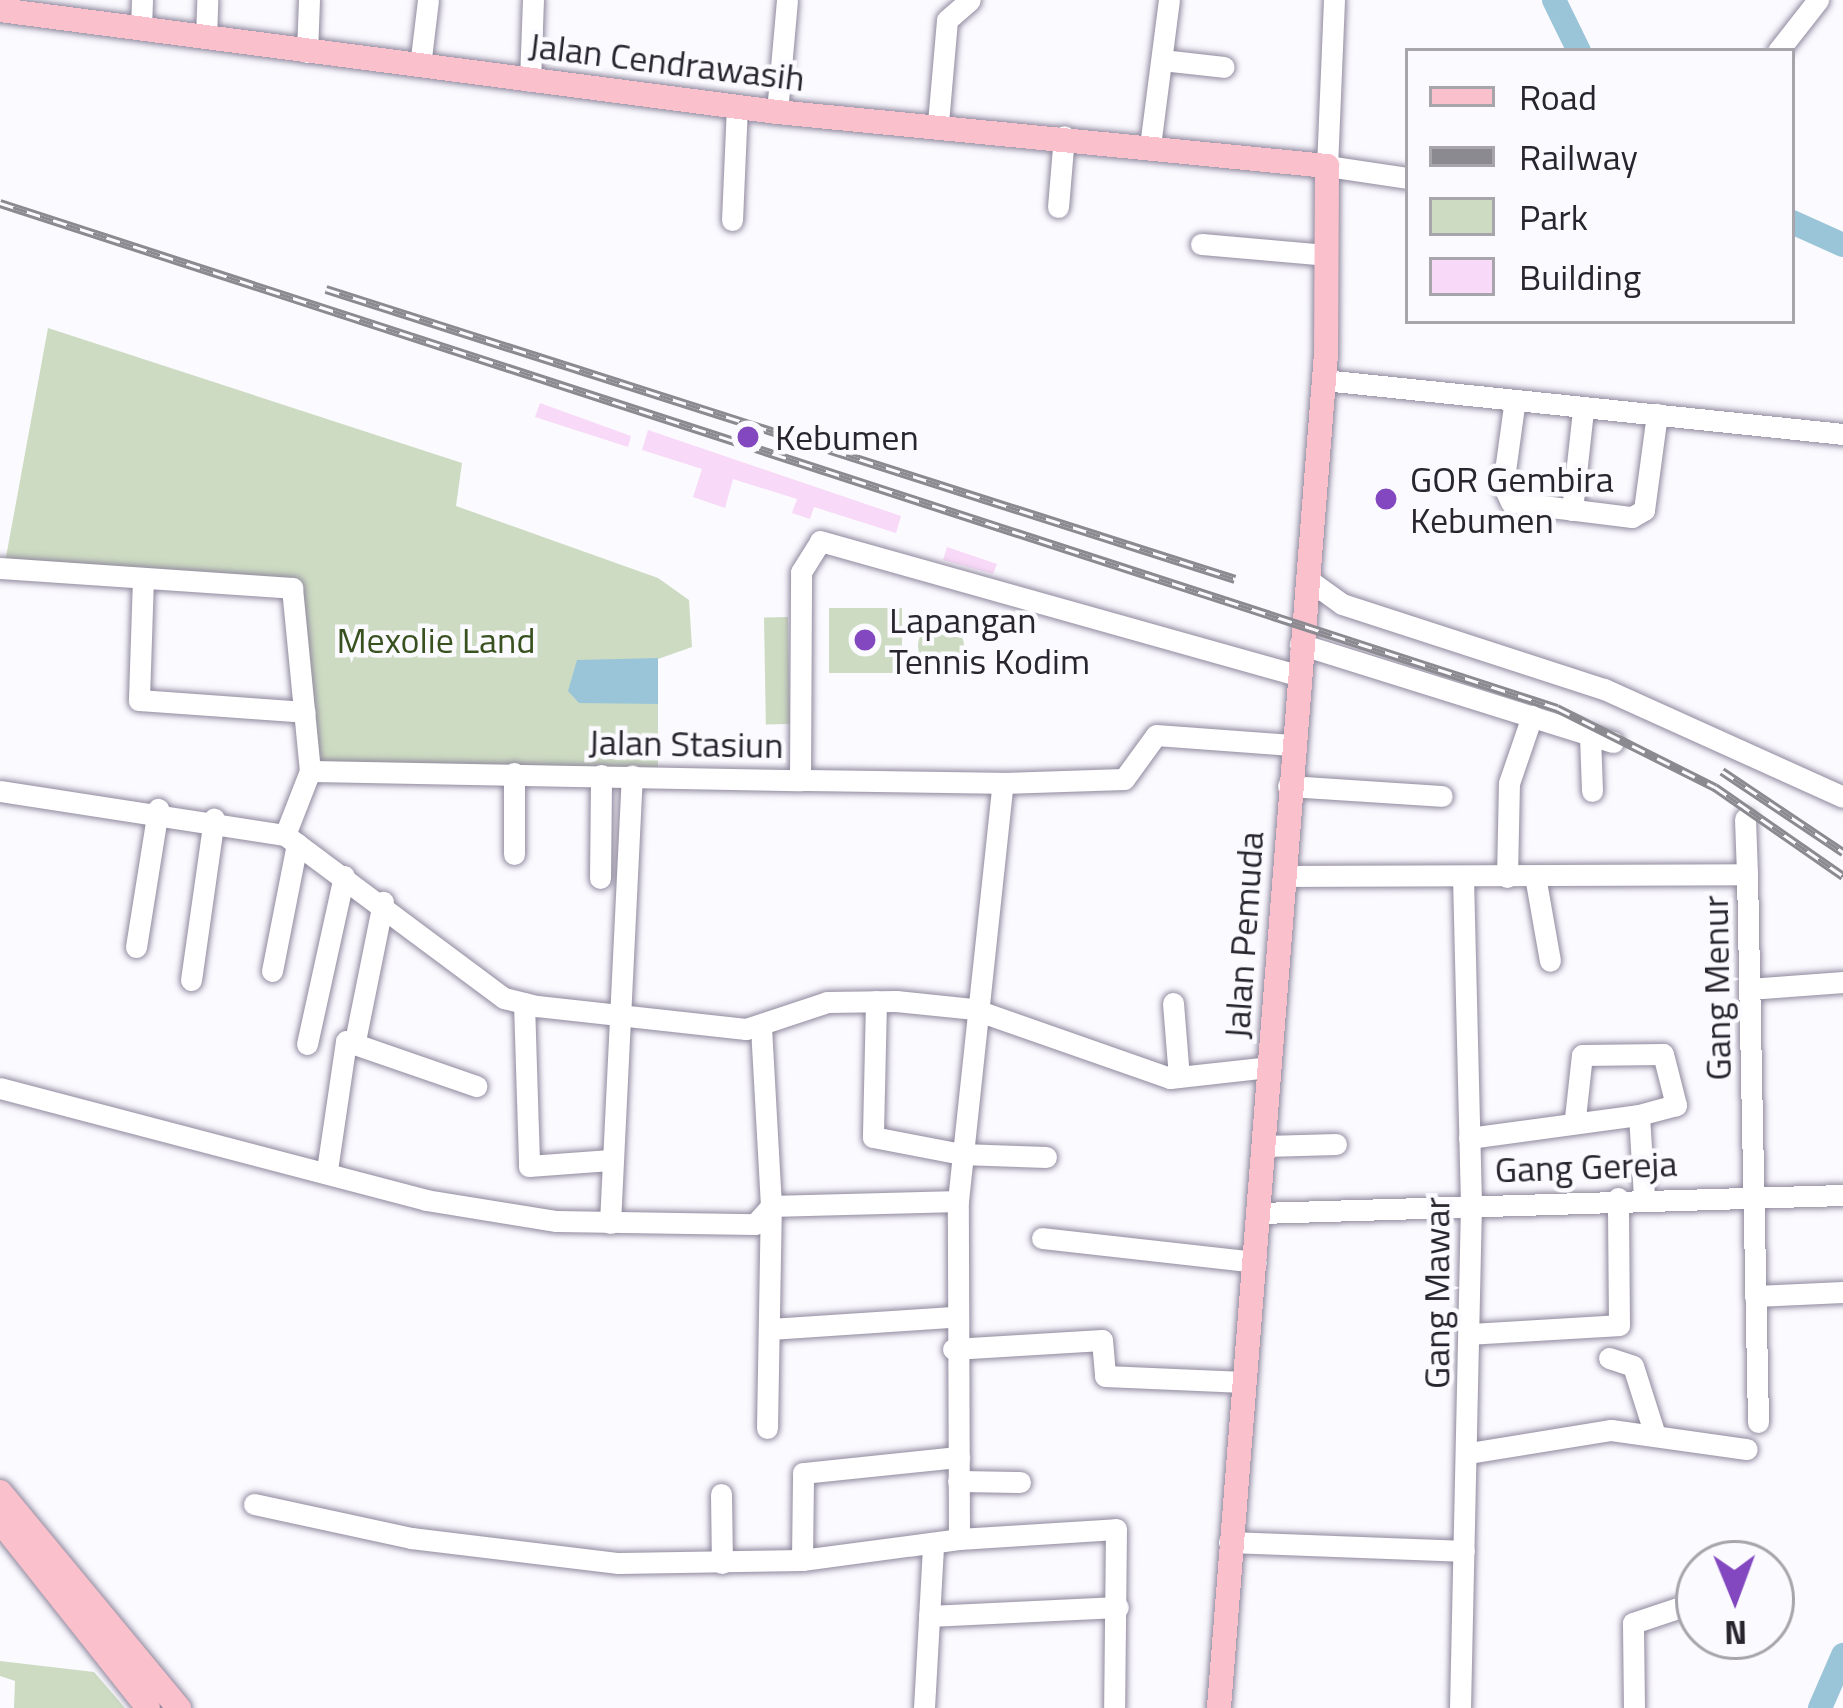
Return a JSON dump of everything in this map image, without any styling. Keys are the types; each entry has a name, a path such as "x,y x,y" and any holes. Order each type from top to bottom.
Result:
{"main road":[{"name":"Jalan Cendrawasih","path":"0,10 776,112 938,123 1328,166"},
{"name":"Jalan Pemuda","path":"1219,1708 1229,1542 1260,1213 1288,786 1324,380 1328,166"},
{"path":"0,1492 179,1708"},
{"path":"0,1521 148,1708"}],"street":[{"path":"141,29 142,0"},
{"path":"206,38 207,0"},
{"path":"308,52 309,0"},
{"path":"420,66 428,0"},
{"path":"530,80 533,0"},
{"path":"776,112 787,0"},
{"path":"938,123 947,20 970,0"},
{"path":"1150,146 1169,0"},
{"path":"1334,0 1328,166 1405,178"},
{"path":"1780,48 1817,0"},
{"path":"1162,60 1224,67"},
{"path":"733,220 736,107"},
{"path":"1058,207 1064,136"},
{"path":"1201,244 1327,255"},
{"path":"1324,380 1514,406 1657,414 1843,434"},
{"path":"1514,406 1503,493 1516,504 1572,510 1642,513 1657,414"},
{"path":"1572,510 1582,410"},
{"name":"Jalan Stasiun","path":"310,771 800,780 802,572 820,541 1297,675"},
{"path":"0,568 296,590 310,771 291,839 272,971"},
{"path":"143,578 128,699 304,712"},
{"path":"1306,578 1342,604 1604,688 1843,797"},
{"path":"1300,644 1602,739 1592,791"},
{"path":"1507,877 1509,783 1532,716"},
{"path":"800,780 1003,783 1124,779 1156,735 1292,745"},
{"path":"514,773 514,854"},
{"path":"600,878 601,775"},
{"path":"610,1222 632,776"},
{"path":"959,1539 953,1349 958,1201 974,1010 1003,783"},
{"path":"1288,786 1442,796"},
{"path":"0,790 158,809 291,839 383,902 477,979 524,1003 620,1018 761,1025 799,1008 876,1001 974,1010 1179,1077 1270,1066"},
{"path":"136,946 158,809"},
{"path":"191,980 214,819"},
{"path":"1745,819 1747,874"},
{"name":"Gang Menur","path":"1283,877 1747,874 1758,1422"},
{"path":"307,1044 344,876"},
{"path":"1535,876 1550,961"},
{"name":"Gang Mawar","path":"1460,1708 1471,1204 1463,878"},
{"path":"355,1041 383,902"},
{"path":"1749,989 1843,982"},
{"path":"876,1001 873,1137 961,1154 1046,1156"},
{"path":"524,1003 529,1166 610,1160"},
{"path":"1173,1003 1179,1077"},
{"path":"761,1025 771,1206 767,1428"},
{"path":"327,1170 345,1042 355,1041 476,1086"},
{"path":"1469,1138 1676,1106 1664,1054 1582,1055 1575,1118"},
{"path":"0,1088 327,1170 426,1201 610,1222 755,1224 771,1206 958,1201"},
{"path":"1639,1115 1644,1197"},
{"path":"1265,1146 1336,1144"},
{"name":"Gang Gereja","path":"1260,1213 1754,1193 1843,1195"},
{"path":"1469,1334 1619,1325 1618,1198"},
{"path":"1042,1238 1256,1262"},
{"path":"1755,1296 1843,1292"},
{"path":"770,1329 853,1331 953,1317"},
{"path":"953,1349 1102,1340 1105,1376 1244,1382"},
{"path":"1609,1358 1633,1366 1654,1432"},
{"path":"1468,1453 1524,1450 1582,1430 1654,1432 1747,1449"},
{"path":"802,1560 803,1472 959,1457"},
{"path":"958,1480 1020,1482"},
{"path":"721,1494 722,1563"},
{"path":"254,1504 411,1538 618,1563 802,1560 933,1547 959,1539 1116,1529 1114,1708"},
{"path":"1229,1542 1464,1551"},
{"path":"924,1708 933,1547"},
{"path":"929,1616 1118,1607"},
{"path":"1634,1708 1633,1623 1675,1609"}],"green space":[{"name":"Mexolie Land","path":"48,328 462,463 456,506 658,578 689,600 692,647 658,659 658,776 310,771 300,586 4,568"},
{"name":"Lapangan Tennis Kodim","path":"829,608 902,608 902,673 829,673"},
{"path":"764,617 788,617 790,724 766,724"},
{"path":"941,623 957,630 964,646 957,662 941,669 925,662 918,646 925,630"},
{"path":"0,1661 94,1672 125,1708 14,1708 15,1681 0,1676"}],"water":[{"path":"658,658 658,704 579,703 568,691 577,660"}],"building":[{"path":"540,403 631,436 628,447 535,417"},
{"path":"648,430 901,516 896,533 814,507 810,519 792,513 797,499 733,479 725,508 693,497 702,469 642,450"},
{"path":"947,547 997,564 993,574 943,560"}],"waterway":[{"path":"1554,0 1578,48"},
{"path":"1795,223 1843,245"},
{"path":"1820,1708 1843,1655"}],"railway":[{"path":"0,203 1557,708 1715,787 1843,876"},
{"path":"326,289 1235,579"},
{"path":"1722,771 1843,852"}],"place":[{"name":"Kebumen","path":"748,437"},
{"name":"GOR Gembira Kebumen","path":"1386,499"},
{"name":"Lapangan Tennis Kodim","path":"865,640"}]}
